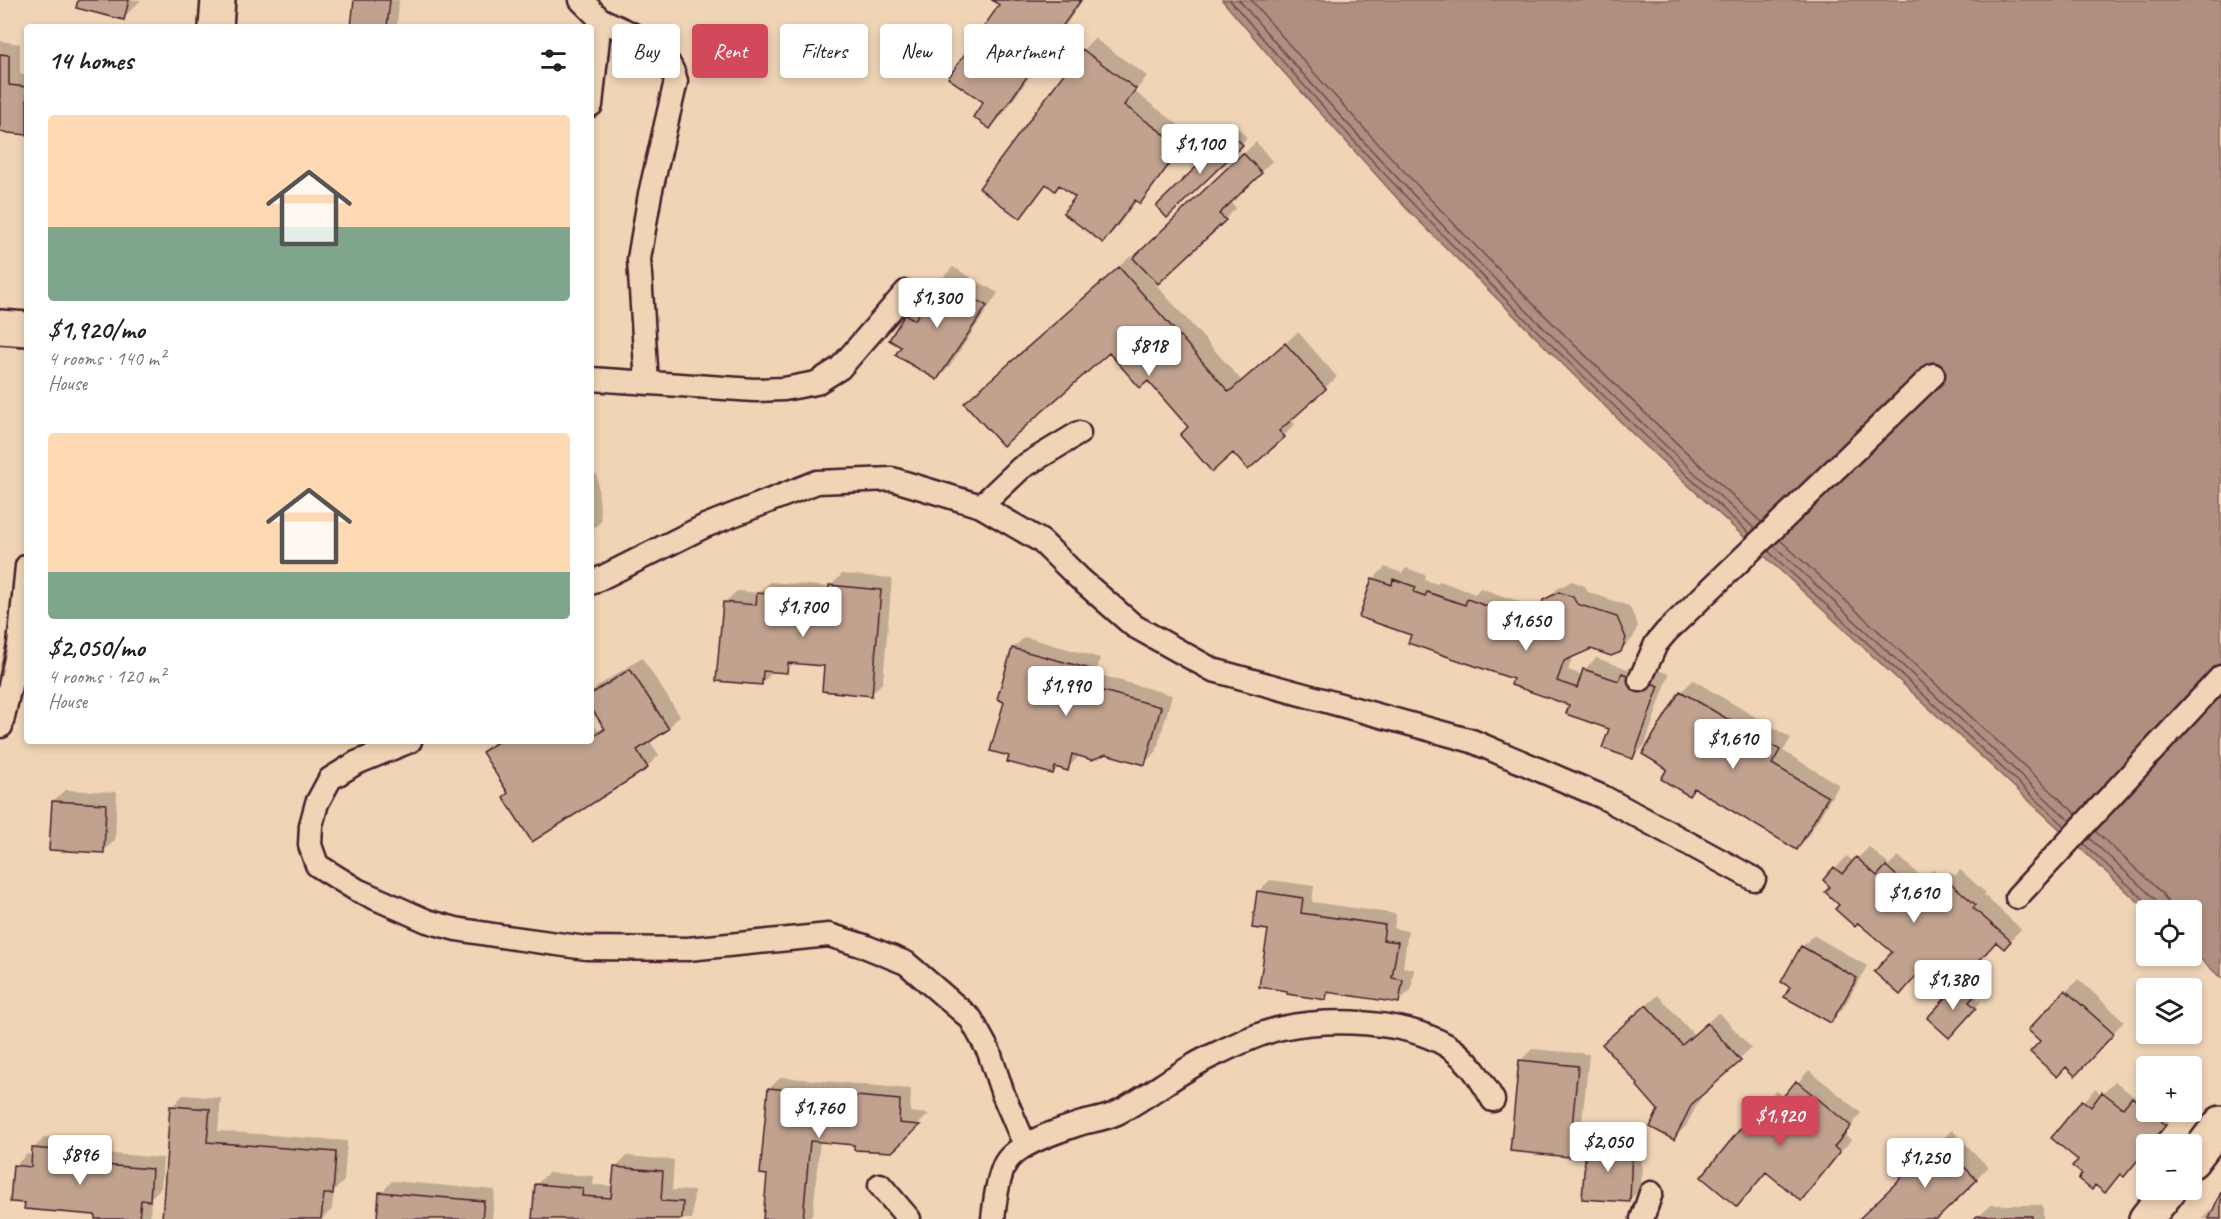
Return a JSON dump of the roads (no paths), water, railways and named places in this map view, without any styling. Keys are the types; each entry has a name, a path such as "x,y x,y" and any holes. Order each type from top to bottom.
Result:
{"street":[{"path":"216,24 218,0"},
{"path":"0,327 24,329"},
{"path":"2202,1148 2221,1123"},
{"path":"2146,1219 2161,1200"}],"lane":[{"path":"581,0 600,20 659,49 672,66 676,81 650,194 639,260 647,383"},
{"path":"594,77 600,20"},
{"path":"594,379 754,390 816,383 840,368 906,292"},
{"path":"1640,680 1656,644 1682,616 1933,375"},
{"path":"981,506 1021,468 1079,433"},
{"path":"594,582 705,526 817,482 892,479 981,506 1041,541 1134,626 1213,670 1472,741 1603,797 1754,879"},
{"path":"1,726 19,645 24,596"},
{"path":"2017,897 2221,677"},
{"path":"402,744 356,762 330,779 317,803 311,825 310,845 317,865 357,890 427,921 456,929 500,936 586,948 688,950 829,935 864,946 906,963 971,1019 989,1052 1003,1094 1025,1145"},
{"path":"993,1219 997,1187 1005,1163 1025,1145 1074,1126 1119,1113 1179,1073 1218,1053 1280,1028 1313,1024 1366,1024 1419,1033 1447,1046 1478,1073 1493,1100"},
{"path":"880,1185 909,1219"},
{"path":"1642,1219 1651,1193"}],"water":[{"path":"1222,0 2221,0 2221,978 2202,960 2202,900 2136,900 1634,435 1406,208"}]}
